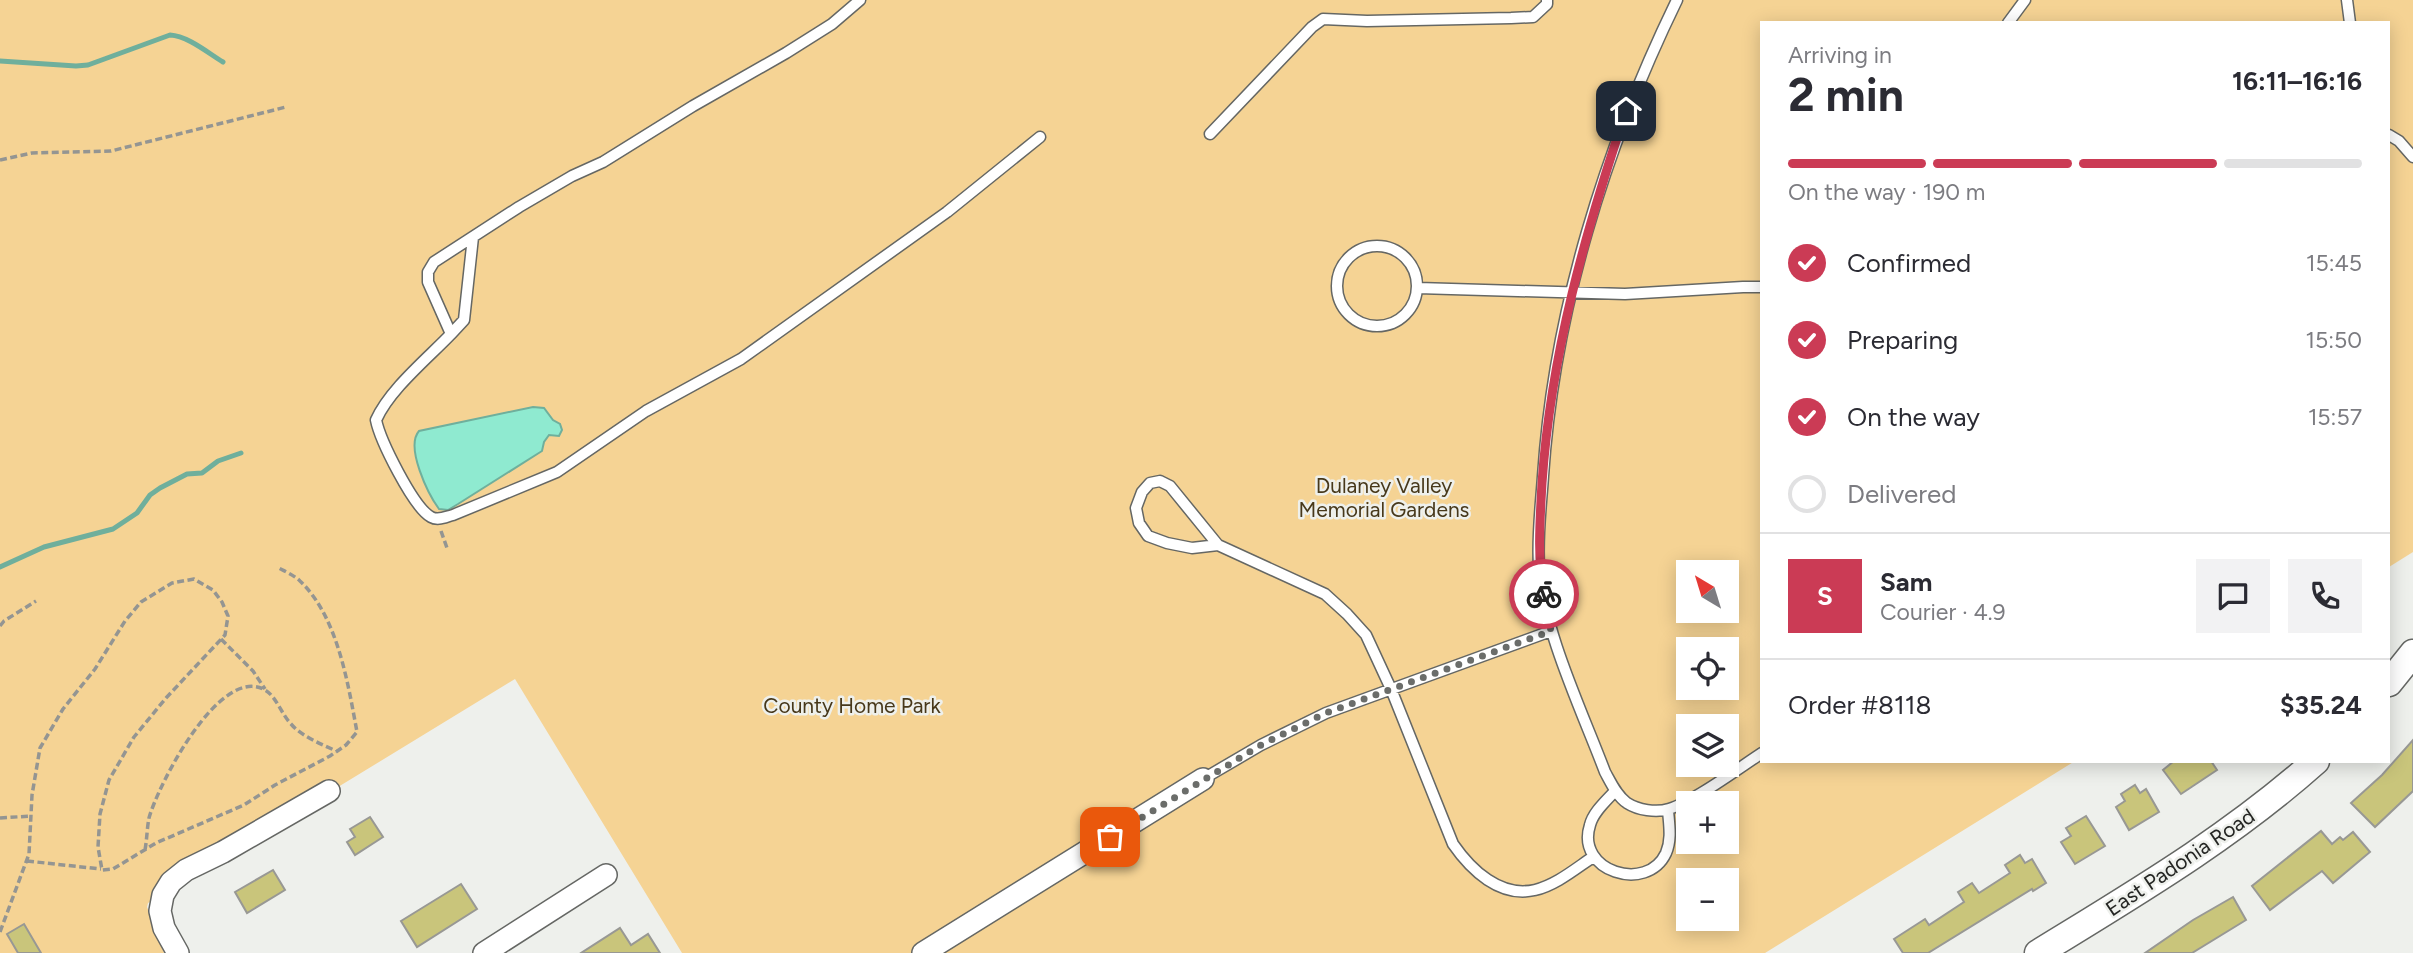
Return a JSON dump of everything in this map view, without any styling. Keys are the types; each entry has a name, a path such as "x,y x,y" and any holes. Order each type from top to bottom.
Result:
{"street":[{"path":"2390,682 2413,653"},
{"name":"East Padonia Road","path":"2038,953 2231,831 2314,763"},
{"path":"923,953 1203,779"},
{"path":"178,953 164,928 160,911 163,895 171,882 186,870 223,852 329,791"},
{"path":"484,953 606,875"}],"lane":[{"path":"451,334 428,282 428,272 434,262 561,182 603,162 786,53 832,24 860,0"},
{"path":"1210,134 1312,27 1323,19 1464,20 1532,17 1547,4 1547,0"},
{"path":"1677,0 1626,111 1571,294 1555,367 1545,444 1539,521 1539,567 1551,631 1605,772 1615,790 1627,802 1645,810 1668,810 1687,801 1760,754"},
{"path":"2009,21 2025,0"},
{"path":"2347,0 2350,21"},
{"path":"2390,136 2399,141 2413,157"},
{"path":"472,237 464,320 381,408 376,420 384,445 419,506 436,519 453,515 557,472 646,411 741,359 947,212 1040,137"},
{"path":"1374,246 1399,252 1408,260 1415,271 1418,288 1414,303 1406,315 1397,322 1375,327 1364,325 1346,312 1339,302 1336,288 1342,265 1353,254 1374,246"},
{"path":"1418,288 1625,294 1760,287"},
{"path":"1218,545 1192,548 1148,536 1139,523 1136,508 1142,492 1150,483 1160,481 1170,486 1218,545 1325,594 1366,635 1391,689 1453,844 1474,870 1497,885 1516,890 1535,890 1555,882 1593,858"},
{"path":"1203,779 1261,745 1326,713 1551,631"},
{"path":"1615,790 1590,825 1588,842 1593,858 1608,870 1621,874 1636,874 1652,869 1665,854 1669,837 1668,810"}],"path":[{"path":"0,160 32,153 111,151 286,107"},
{"path":"27,861 113,869 145,850 244,804 336,751 357,732 347,676 327,618 300,581 277,567"},
{"path":"0,932 29,854 40,748 63,709 95,669 125,621 141,602 172,583 194,579 213,590 222,602 228,617 225,635 134,737 109,780 100,814 99,847 102,870"},
{"path":"0,626 36,601"},
{"path":"221,639 253,671 292,726 336,751"},
{"path":"145,850 149,818 178,753 215,704 232,692 253,686 267,690"},
{"path":"0,818 31,816"}],"green space":[{"path":"0,0 2413,0 2413,552 2390,566 2390,21 1760,21 1760,763 2072,763 1765,953 682,953 515,679 148,903 147,907 164,953 0,953"}],"shaded area":[{"path":"533,407 544,408 553,420 560,424 562,430 559,436 549,435 542,451 448,510 439,509 429,493 416,459 415,438 419,431"}],"building":[{"path":"2413,740 2413,791 2375,827 2351,803 2382,775"},
{"path":"2172,763 2212,763 2217,770 2181,794 2163,770"},
{"path":"2135,785 2140,793 2146,789 2159,812 2129,830 2116,807 2125,801 2121,794"},
{"path":"2086,816 2105,846 2075,864 2061,842 2071,836 2066,828"},
{"path":"370,817 383,837 355,855 347,842 355,837 350,829"},
{"path":"2321,831 2332,844 2340,837 2343,840 2353,832 2370,852 2333,883 2322,871 2270,910 2252,886"},
{"path":"2020,855 2025,863 2032,859 2046,883 1928,953 1903,953 1894,939 1925,919 1929,925 1964,902 1958,892 1972,883 1979,893 2010,873 2005,865"},
{"path":"273,870 285,890 247,913 235,892"},
{"path":"461,884 477,909 417,947 401,921"},
{"path":"2233,897 2246,920 2192,953 2145,953 2193,920"},
{"path":"24,924 41,953 18,953 7,934"},
{"path":"620,928 631,945 648,934 660,953 581,953"}],"waterway":[{"path":"0,61 88,65 170,35 191,42 223,62"},
{"path":"0,567 44,547 113,529 137,513 150,495 160,488 187,474 202,473 218,461 241,453"}],"way so far":[{"path":"1110,837 1261,745 1326,713 1551,631 1544,594"}],"route":[{"path":"1544,594 1539,567 1539,521 1555,367 1571,294 1626,111"}],"park label":[{"name":"Dulaney Valley Memorial Gardens","path":"1384,497"},
{"name":"County Home Park","path":"852,705"}]}
